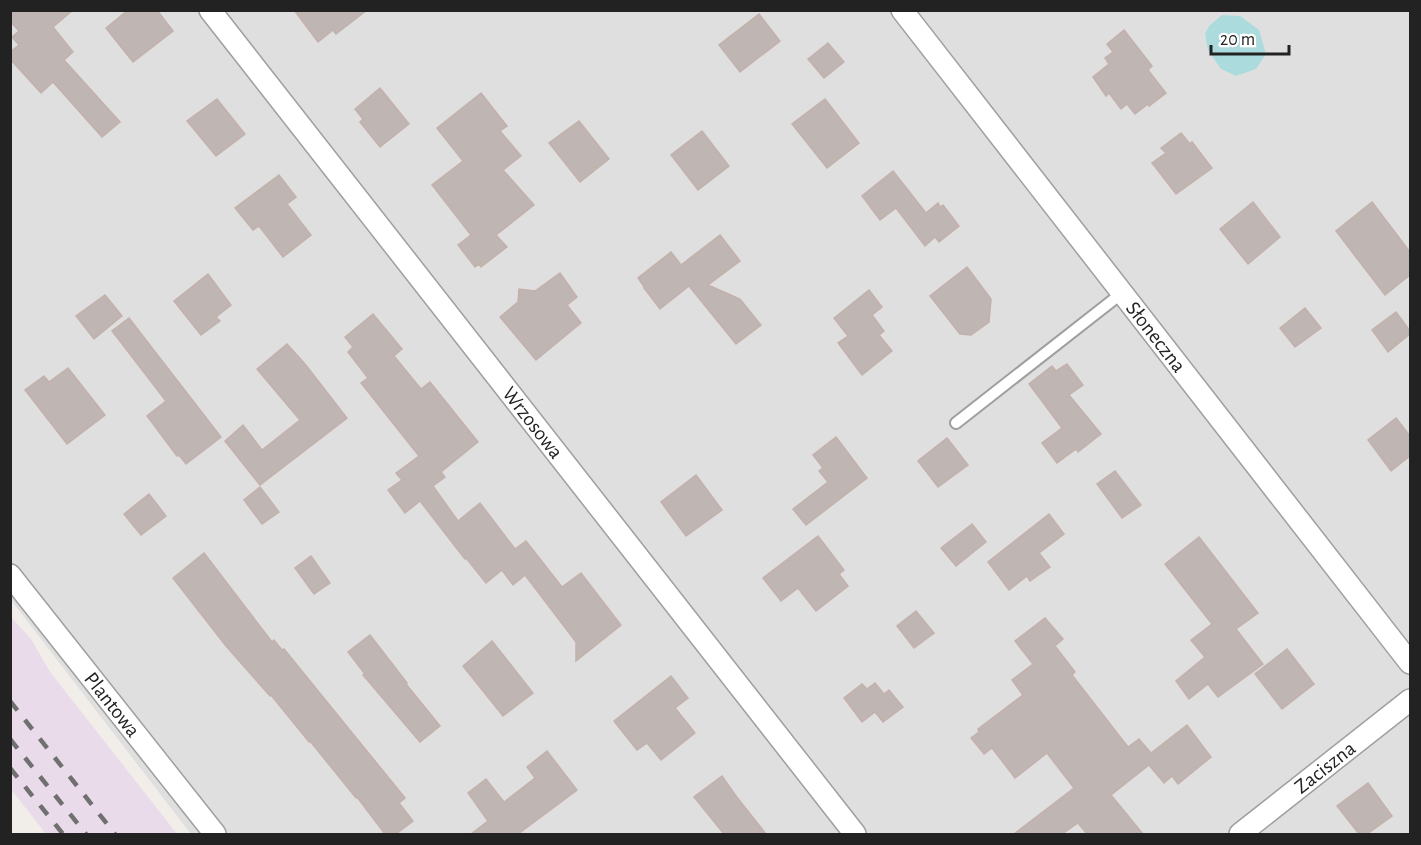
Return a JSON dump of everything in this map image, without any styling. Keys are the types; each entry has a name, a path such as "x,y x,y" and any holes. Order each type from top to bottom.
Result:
{"street":[{"name":"Wrzosowa","path":"210,10 855,834"},
{"name":"Słoneczna","path":"902,10 1410,663"},
{"name":"Plantowa","path":"10,575 215,834"},
{"name":"Zaciszna","path":"1240,834 1410,700"}],"lane":[{"path":"956,423 1122,293"}],"shaded area":[{"path":"11,11 1410,11 1410,834 191,834 11,600"},
{"path":"10,616 31,639 50,672 177,834 46,834 11,789"}],"water":[{"path":"1222,15 1240,16 1259,30 1266,54 1256,69 1236,76 1221,69 1208,50 1205,34 1209,26"}],"building":[{"path":"10,10 73,10 53,27 73,52 64,60 120,122 102,137 53,82 41,93 10,59 10,52 19,45 12,37 19,31 10,21"},
{"path":"128,10 157,10 173,31 133,62 106,28"},
{"path":"294,10 367,10 336,34 333,30 318,42"},
{"path":"759,14 780,41 740,72 719,45"},
{"path":"1124,30 1152,66 1148,70 1166,93 1135,114 1127,104 1121,109 1109,93 1106,96 1093,77 1109,64 1105,58 1113,52 1107,44"},
{"path":"828,43 844,62 824,78 808,59"},
{"path":"380,88 409,124 380,147 360,122 363,119 355,109"},
{"path":"481,93 507,126 500,131 521,156 503,170 534,205 496,235 507,247 481,267 479,264 475,267 458,245 471,235 432,185 463,161 437,128"},
{"path":"217,99 245,134 216,156 187,121"},
{"path":"825,99 859,143 827,168 792,124"},
{"path":"579,121 609,159 580,182 549,143"},
{"path":"702,131 729,166 698,190 671,155"},
{"path":"1181,133 1190,144 1192,142 1212,168 1176,194 1152,163 1166,153 1161,148"},
{"path":"893,171 926,213 938,203 940,207 943,205 959,226 939,242 935,237 925,246 896,208 880,220 862,196"},
{"path":"279,175 296,197 287,204 311,235 283,257 259,226 253,230 235,208"},
{"path":"1253,202 1280,237 1248,264 1220,229"},
{"path":"1372,202 1410,252 1410,275 1385,295 1336,231"},
{"path":"720,235 740,261 708,285 740,299 761,325 736,344 689,286 660,309 638,278 671,252 681,265"},
{"path":"967,267 991,299 989,322 971,335 960,334 930,296"},
{"path":"560,273 577,297 567,305 581,323 536,360 500,317 518,302 519,289 535,291"},
{"path":"208,274 231,305 216,317 220,321 201,335 174,301"},
{"path":"869,290 882,307 872,315 884,331 879,335 892,351 862,375 838,343 848,336 834,318"},
{"path":"105,295 122,316 94,339 76,316"},
{"path":"1305,308 1321,328 1295,347 1280,328"},
{"path":"1396,312 1410,334 1388,352 1372,330"},
{"path":"373,314 402,349 394,356 421,389 430,382 478,442 441,472 445,477 433,486 458,521 480,503 515,549 526,541 562,587 581,573 621,625 576,661 576,642 525,575 513,585 502,570 486,583 420,501 405,513 388,490 402,480 396,473 419,456 361,383 368,378 348,352 353,347 345,337"},
{"path":"129,318 221,437 186,464 179,455 177,456 147,416 166,401 112,331"},
{"path":"287,344 347,418 260,485 225,441 243,425 262,450 300,420 257,369"},
{"path":"1067,364 1083,385 1069,395 1101,434 1078,452 1076,449 1057,463 1042,443 1062,428 1029,384 1052,366 1056,371"},
{"path":"68,368 105,415 67,444 25,390 44,376 49,382"},
{"path":"1396,418 1410,436 1410,456 1391,471 1368,440"},
{"path":"836,437 867,478 806,525 793,509 828,482 819,471 823,468 813,455"},
{"path":"947,438 968,465 938,487 918,461"},
{"path":"1115,471 1141,505 1122,518 1097,484"},
{"path":"696,475 722,510 686,536 661,502"},
{"path":"260,487 279,512 262,524 244,500"},
{"path":"149,494 166,516 141,535 124,514"},
{"path":"1049,514 1064,534 1039,553 1050,567 1030,581 1027,576 1009,590 988,562"},
{"path":"972,524 986,542 956,566 941,548"},
{"path":"818,536 844,570 839,574 848,586 816,611 798,588 781,601 763,578"},
{"path":"1199,537 1258,613 1236,629 1263,664 1218,697 1208,684 1189,699 1176,681 1205,657 1191,640 1212,624 1165,564"},
{"path":"204,553 272,642 274,640 282,650 284,649 405,798 399,803 413,821 396,834 385,834 310,741 226,646 173,578"},
{"path":"311,556 330,583 314,594 295,568"},
{"path":"916,611 934,633 914,648 897,626"},
{"path":"1045,618 1063,639 1055,646 1075,672 1072,675 1128,747 1139,739 1151,753 1187,725 1211,757 1178,784 1172,776 1164,783 1149,765 1111,795 1143,834 1087,834 1078,823 1062,834 1014,834 1074,788 1047,753 1015,778 992,748 984,754 971,738 979,732 978,729 1023,695 1012,680 1033,664 1015,641"},
{"path":"370,635 440,726 420,742 363,675 365,674 348,652"},
{"path":"492,641 533,693 503,716 463,666"},
{"path":"1287,649 1314,684 1282,709 1255,674"},
{"path":"671,676 688,698 675,708 695,733 661,760 647,743 637,750 614,721"},
{"path":"875,683 884,694 889,690 903,707 883,722 875,712 862,722 844,698 862,684 867,689"},
{"path":"547,751 577,790 518,834 471,834 488,821 468,793 486,779 504,802 535,778 527,767"},
{"path":"722,776 766,834 724,834 694,797"},
{"path":"1368,783 1392,816 1367,834 1359,834 1337,806"}],"railway":[{"path":"10,701 115,834"},
{"path":"10,739 86,834"},
{"path":"10,768 63,834"}]}
